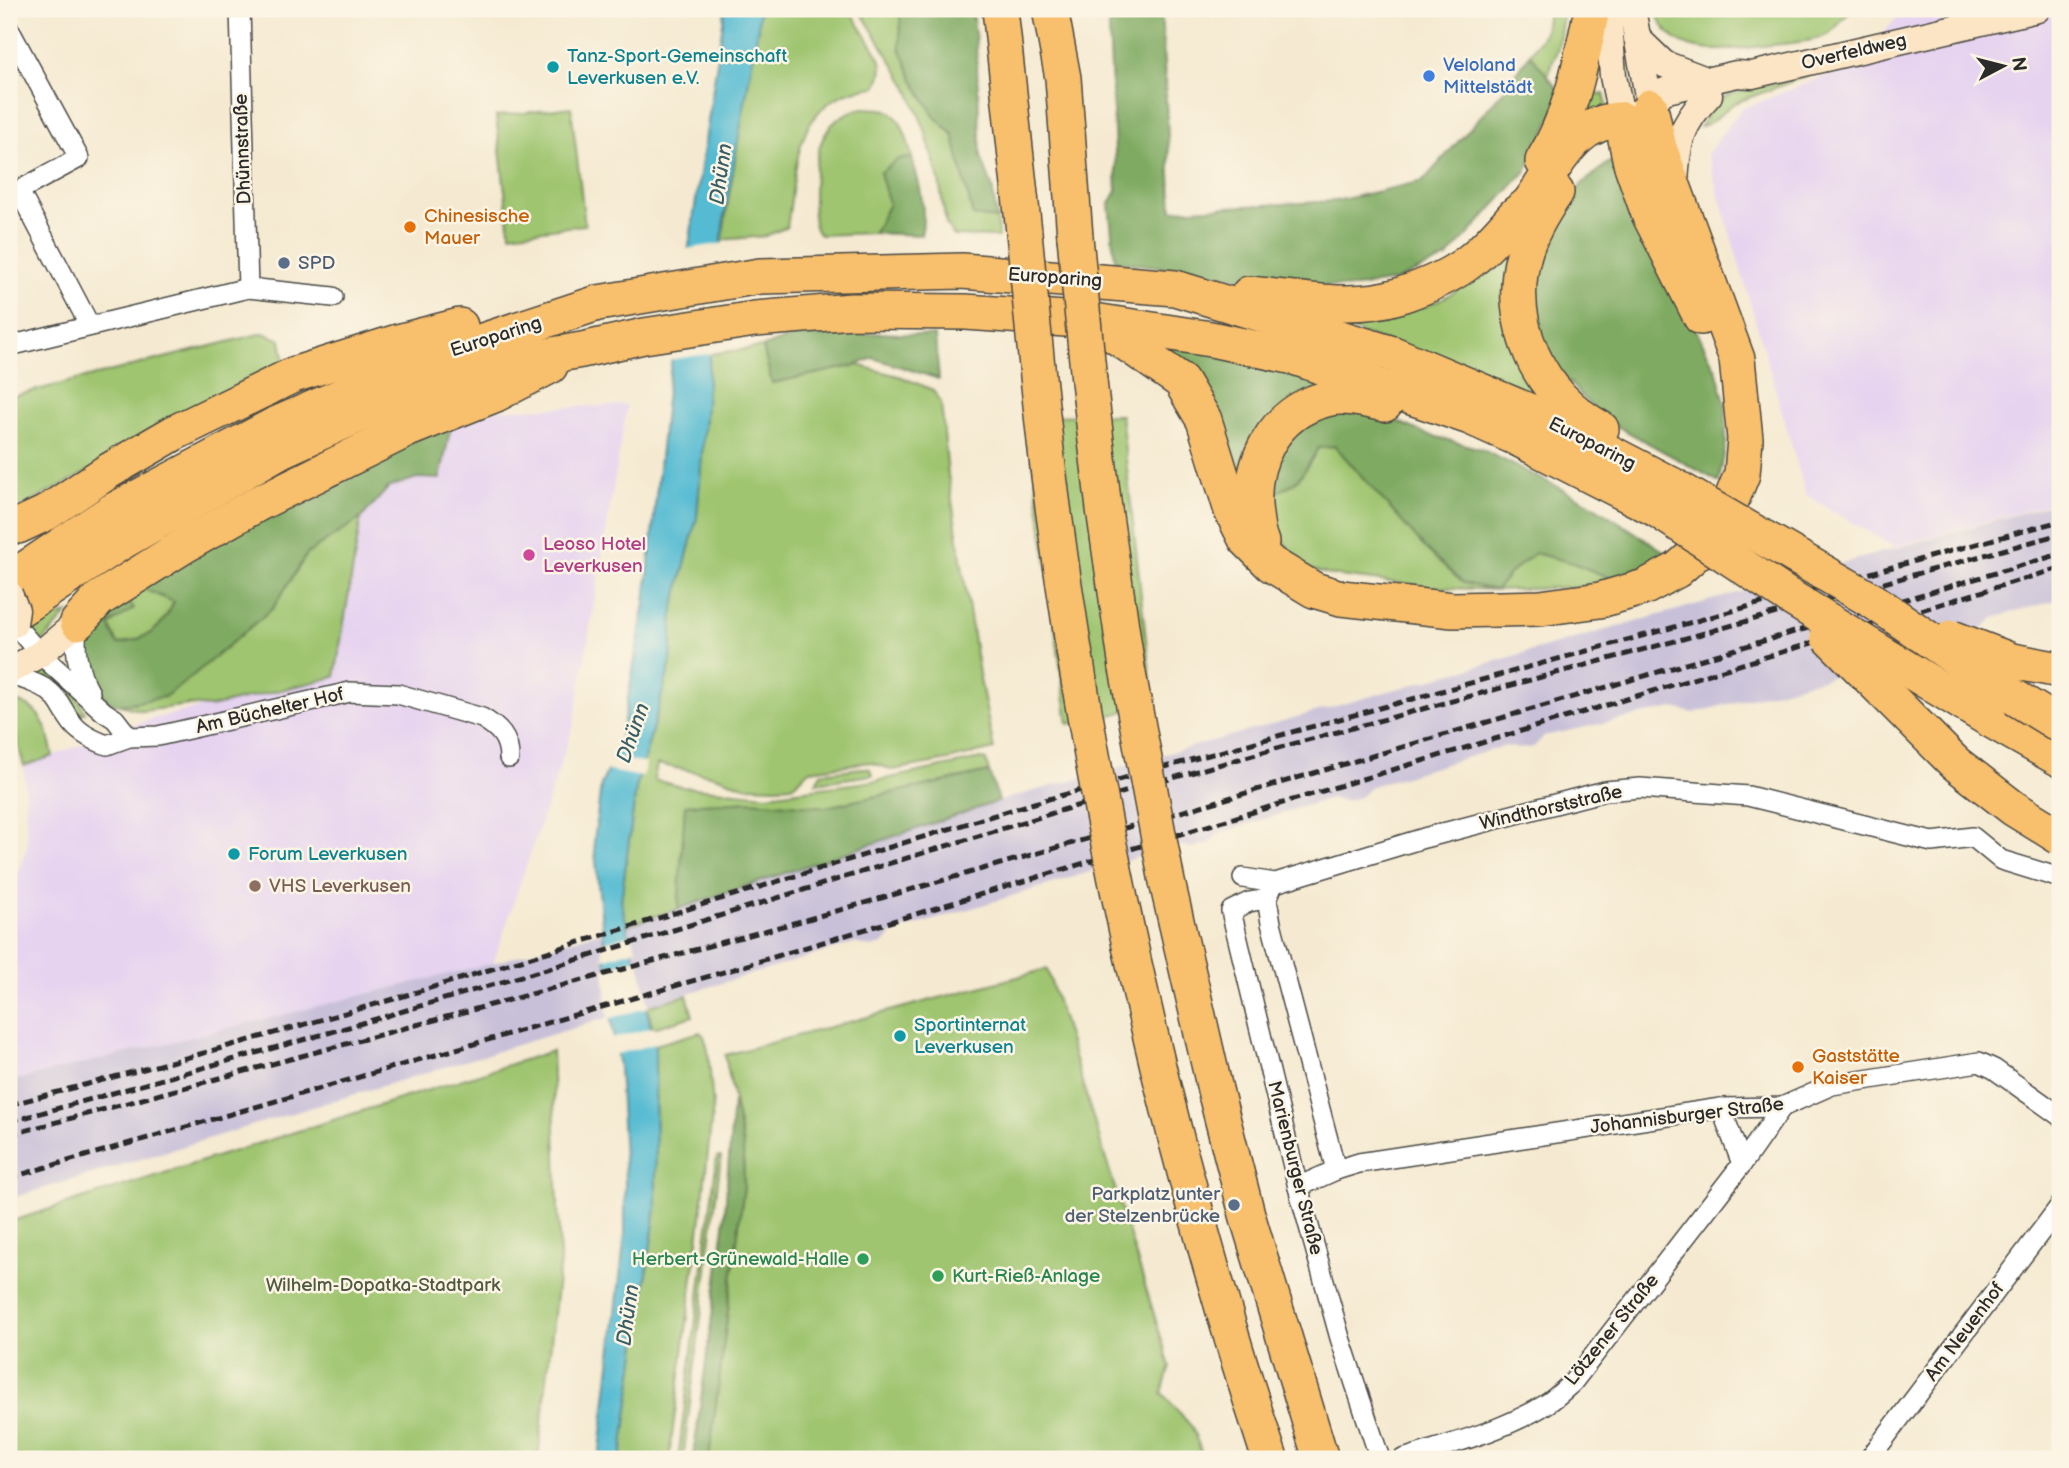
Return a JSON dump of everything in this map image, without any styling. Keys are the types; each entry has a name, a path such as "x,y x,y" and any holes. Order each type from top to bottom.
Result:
{"highway":[{"path":"1000,9 1055,526 1090,744 1119,897 1178,1149 1270,1459"},
{"path":"1050,9 1063,78 1088,381 1127,668 1167,882 1216,1094 1248,1218 1321,1459"},
{"path":"1518,212 1520,197 1553,145 1577,84 1592,9"},
{"path":"1175,288 1316,302 1347,303 1396,296 1451,274 1470,261 1529,204 1566,150 1582,134 1597,122 1636,113"},
{"path":"1094,321 1181,381 1204,420 1232,510 1246,539 1272,564 1314,590 1341,598 1452,610 1540,608 1600,600 1645,587 1685,563 1703,547 1724,518 1742,474 1745,439 1737,359 1660,148 1636,113"},
{"path":"1636,113 1631,163 1650,214 1724,366 1741,391"},
{"path":"1636,113 1616,136 1569,177 1555,193 1536,225 1524,255 1519,286 1520,312 1533,359 1563,403 1580,417 1632,446 1664,497"},
{"name":"Europaring","path":"9,555 111,512 275,425 422,361 598,303 760,276 961,271 1175,288 1393,354 1533,414 1664,497 1788,596 1989,719 2060,759"},
{"path":"9,555 18,526 46,513 107,472 174,433 293,375 398,342 461,326 598,303"},
{"name":"Europaring","path":"16,617 123,541 281,450 378,406 477,368 644,336 755,319 864,311 967,312 1094,321 1211,339 1294,357 1470,417 1664,497 1873,601 1998,687 2060,724"},
{"path":"16,617 89,610 185,545 332,464 408,429 496,394 582,350"},
{"path":"1272,564 1258,536 1252,498 1258,462 1273,431 1296,411 1326,399 1352,396 1418,416 1470,417"},
{"path":"1788,596 1955,763 2012,808 2060,838"},
{"path":"1873,601 1978,649 2012,661 2060,670"}],"street":[{"name":"Dhünnstraße","path":"240,9 248,288"},
{"path":"1608,9 1613,76 1636,113"},
{"path":"1633,9 1637,38 1636,113"},
{"name":"Overfeldweg","path":"1636,113 1667,110 1737,74 1752,75 2037,9"},
{"path":"9,29 79,158 14,193 90,326"},
{"path":"1637,38 1664,64 1708,88 1683,131 1676,154 1675,190"},
{"path":"9,346 248,288 333,297"},
{"path":"9,673 40,654 89,610"},
{"path":"89,610 75,640 77,663 95,703"},
{"path":"16,617 40,654 115,719 129,737"},
{"name":"Am Büchelter Hof","path":"9,673 50,692 71,722 90,738 107,745 129,737 159,736 350,692 368,692 398,694 482,718 494,725 505,737 509,758"},
{"name":"Windthorststraße","path":"1243,878 1271,891 1424,838 1592,794 1640,788 1748,796 1932,842 1973,837 2001,860 2060,878"},
{"name":"Marienburger Straße","path":"1336,1170 1271,923 1271,891 1231,911 1298,1187 1340,1338 1380,1459"},
{"name":"Johannisburger Straße","path":"1298,1187 1359,1163 1721,1108 1782,1107 1832,1085 1979,1062 1994,1069 2060,1116"},
{"name":"Lötzener Straße","path":"1404,1459 1482,1434 1523,1417 1573,1382 1742,1164 1782,1107"},
{"path":"1721,1108 1742,1164"},
{"name":"Am Neuenhof","path":"1869,1459 2060,1206"}],"shaded area":[{"path":"1904,9 2060,9 2060,501 1894,547 1806,495 1707,154 1741,109 1858,63"},
{"path":"627,405 574,724 493,964 9,1082 9,898 27,846 24,766 151,719 335,677 361,518 389,487 417,478 452,421 491,410"},
{"path":"2060,502 2060,599 1993,618 1981,631 1853,671 1694,713 1674,708 1544,736 1534,747 1519,749 1505,746 1372,786 1360,797 1345,801 1330,798 1219,833 1209,843 1192,848 1178,845 894,932 883,944 870,947 854,943 9,1199 9,1082 493,963 678,909 999,801"}],"green space":[{"path":"759,9 849,9 880,58 881,73 876,87 849,92 829,103 814,117 804,135 798,156 787,227 766,236 722,240"},
{"path":"859,9 900,9 900,48 935,117 953,134 973,216 997,219 998,237 954,236 946,224 939,180 924,127 907,86"},
{"path":"900,9 972,9 981,157 992,186 997,219 973,216 953,134 935,117 914,82 900,48"},
{"path":"1108,9 1161,9 1172,210 1336,201 1423,181 1507,87 1530,54 1563,95 1526,171 1447,258 1395,281 1350,288 1115,261 1109,205 1117,191"},
{"path":"1548,9 1564,9 1558,48 1547,76 1530,54 1545,32"},
{"path":"1655,9 1852,9 1832,31 1821,38 1719,50 1688,45 1674,38 1663,26"},
{"path":"1819,71 1735,103 1714,120 1699,127 1720,99 1732,93"},
{"path":"1583,92 1604,94 1607,106 1592,116 1576,112"},
{"path":"571,107 585,225 510,234 496,116"},
{"path":"863,108 886,110 897,118 912,158 898,159 889,204 874,233 820,235 815,227 813,212 815,168 822,142 836,120"},
{"path":"1617,156 1684,306 1717,372 1726,406 1726,443 1719,482 1602,418 1544,355 1532,279 1556,216 1582,184"},
{"path":"912,158 923,206 921,235 874,233 889,204 880,173 898,159"},
{"path":"1511,240 1550,402 1338,325 1403,313 1449,295 1470,281"},
{"path":"263,333 281,340 284,358 282,366 9,514 9,397"},
{"path":"882,333 935,336 939,379 873,358 857,365 772,383 763,347 789,337"},
{"path":"1155,341 1343,387 1244,479 1234,483"},
{"path":"763,347 772,383 857,365 902,377 933,390 941,402 948,475 979,674 994,749 893,770 870,762 810,770 792,786 744,786 715,776 657,764 654,780 683,787 767,795 876,781 980,759 986,760 989,772 826,807 750,801 686,805 678,909 627,925 621,901 636,788 671,662 673,610 697,517 710,354"},
{"path":"1369,409 1426,434 1481,449 1588,502 1668,554 1634,572 1613,579 1573,563 1535,553 1509,574 1496,590 1463,583 1426,549 1335,446 1318,448 1298,479 1286,488 1267,495 1282,445 1317,416"},
{"path":"1121,415 1153,703 1068,724 1027,416"},
{"path":"452,421 440,479 417,478 389,487 361,518 307,554 273,608 164,697 120,705 108,702 88,665 84,645 91,626 106,611 124,597 134,608 109,625 118,644 146,636 164,620 174,602 139,587 238,529"},
{"path":"1335,446 1426,549 1463,583 1496,590 1433,587 1330,575 1307,568 1273,526 1267,495 1286,488 1298,479 1318,448"},
{"path":"361,518 335,677 210,707 188,705 143,711 120,705 164,697 273,608 307,554"},
{"path":"1535,553 1573,563 1613,579 1577,587 1496,590 1509,574"},
{"path":"139,587 174,602 164,620 153,632 118,644 109,625 134,608 124,597"},
{"path":"68,613 40,645 28,633 47,620"},
{"path":"41,662 77,696 85,713 76,713 31,673"},
{"path":"9,700 29,706 36,712 45,727 53,756 24,766 15,733 9,724"},
{"path":"870,769 873,775 816,783 821,773"},
{"path":"989,772 999,801 678,909 685,805 750,801 826,807"},
{"name":"Kurt-Rieß-Anlage","path":"1047,969 1170,1366 1162,1393 1192,1427 1204,1459 709,1459 744,1186 743,1145 725,1055"},
{"path":"687,995 693,1016 653,1028 647,1007"},
{"path":"700,1032 708,1050 713,1105 669,1459 621,1459 656,1208 655,1045"},
{"name":"Wilhelm-Dopatka-Stadtpark","path":"552,1051 560,1260 538,1459 9,1459 9,1222"},
{"path":"733,1100 743,1145 744,1186 709,1459 693,1459 724,1226"},
{"path":"717,1157 721,1157 683,1459 678,1459"}],"water":[{"name":"Dhünn","path":"725,9 759,9 758,29 724,220 697,517 673,610 671,662 636,788 621,901 655,1045 656,1208 621,1459 599,1459 625,1234 625,1179 619,1067 612,1027 594,841 601,785 620,742 645,603 667,391"}],"pier":[{"path":"725,243 714,353 668,360 686,249"},
{"path":"610,757 646,763 642,777 604,770"},
{"path":"632,934 636,949 603,959 602,943"},
{"path":"638,958 649,1007 608,1019 604,968"},
{"path":"654,1027 658,1043 613,1055 611,1039"}],"railway":[{"path":"9,1105 394,999 1034,803 2060,521"},
{"path":"9,1122 560,965 1066,809 1263,752 2060,534"},
{"path":"9,1135 805,920 2060,554"},
{"path":"9,1178 734,969 2060,568"}],"place":[{"name":"Tanz-Sport-Gemeinschaft Leverkusen e.V.","path":"553,67"},
{"name":"Veloland Mittelstädt","path":"1429,76"},
{"name":"Chinesische Mauer","path":"410,227"},
{"name":"SPD","path":"284,263"},
{"name":"Leoso Hotel Leverkusen","path":"529,555"},
{"name":"Forum Leverkusen","path":"234,854"},
{"name":"VHS Leverkusen","path":"255,886"},
{"name":"Sportinternat Leverkusen","path":"900,1036"},
{"name":"Gaststätte Kaiser","path":"1798,1067"},
{"name":"Parkplatz unter der Stelzenbrücke","path":"1234,1205"},
{"name":"Herbert-Grünewald-Halle","path":"863,1259"},
{"name":"Kurt-Rieß-Anlage","path":"938,1276"}]}
